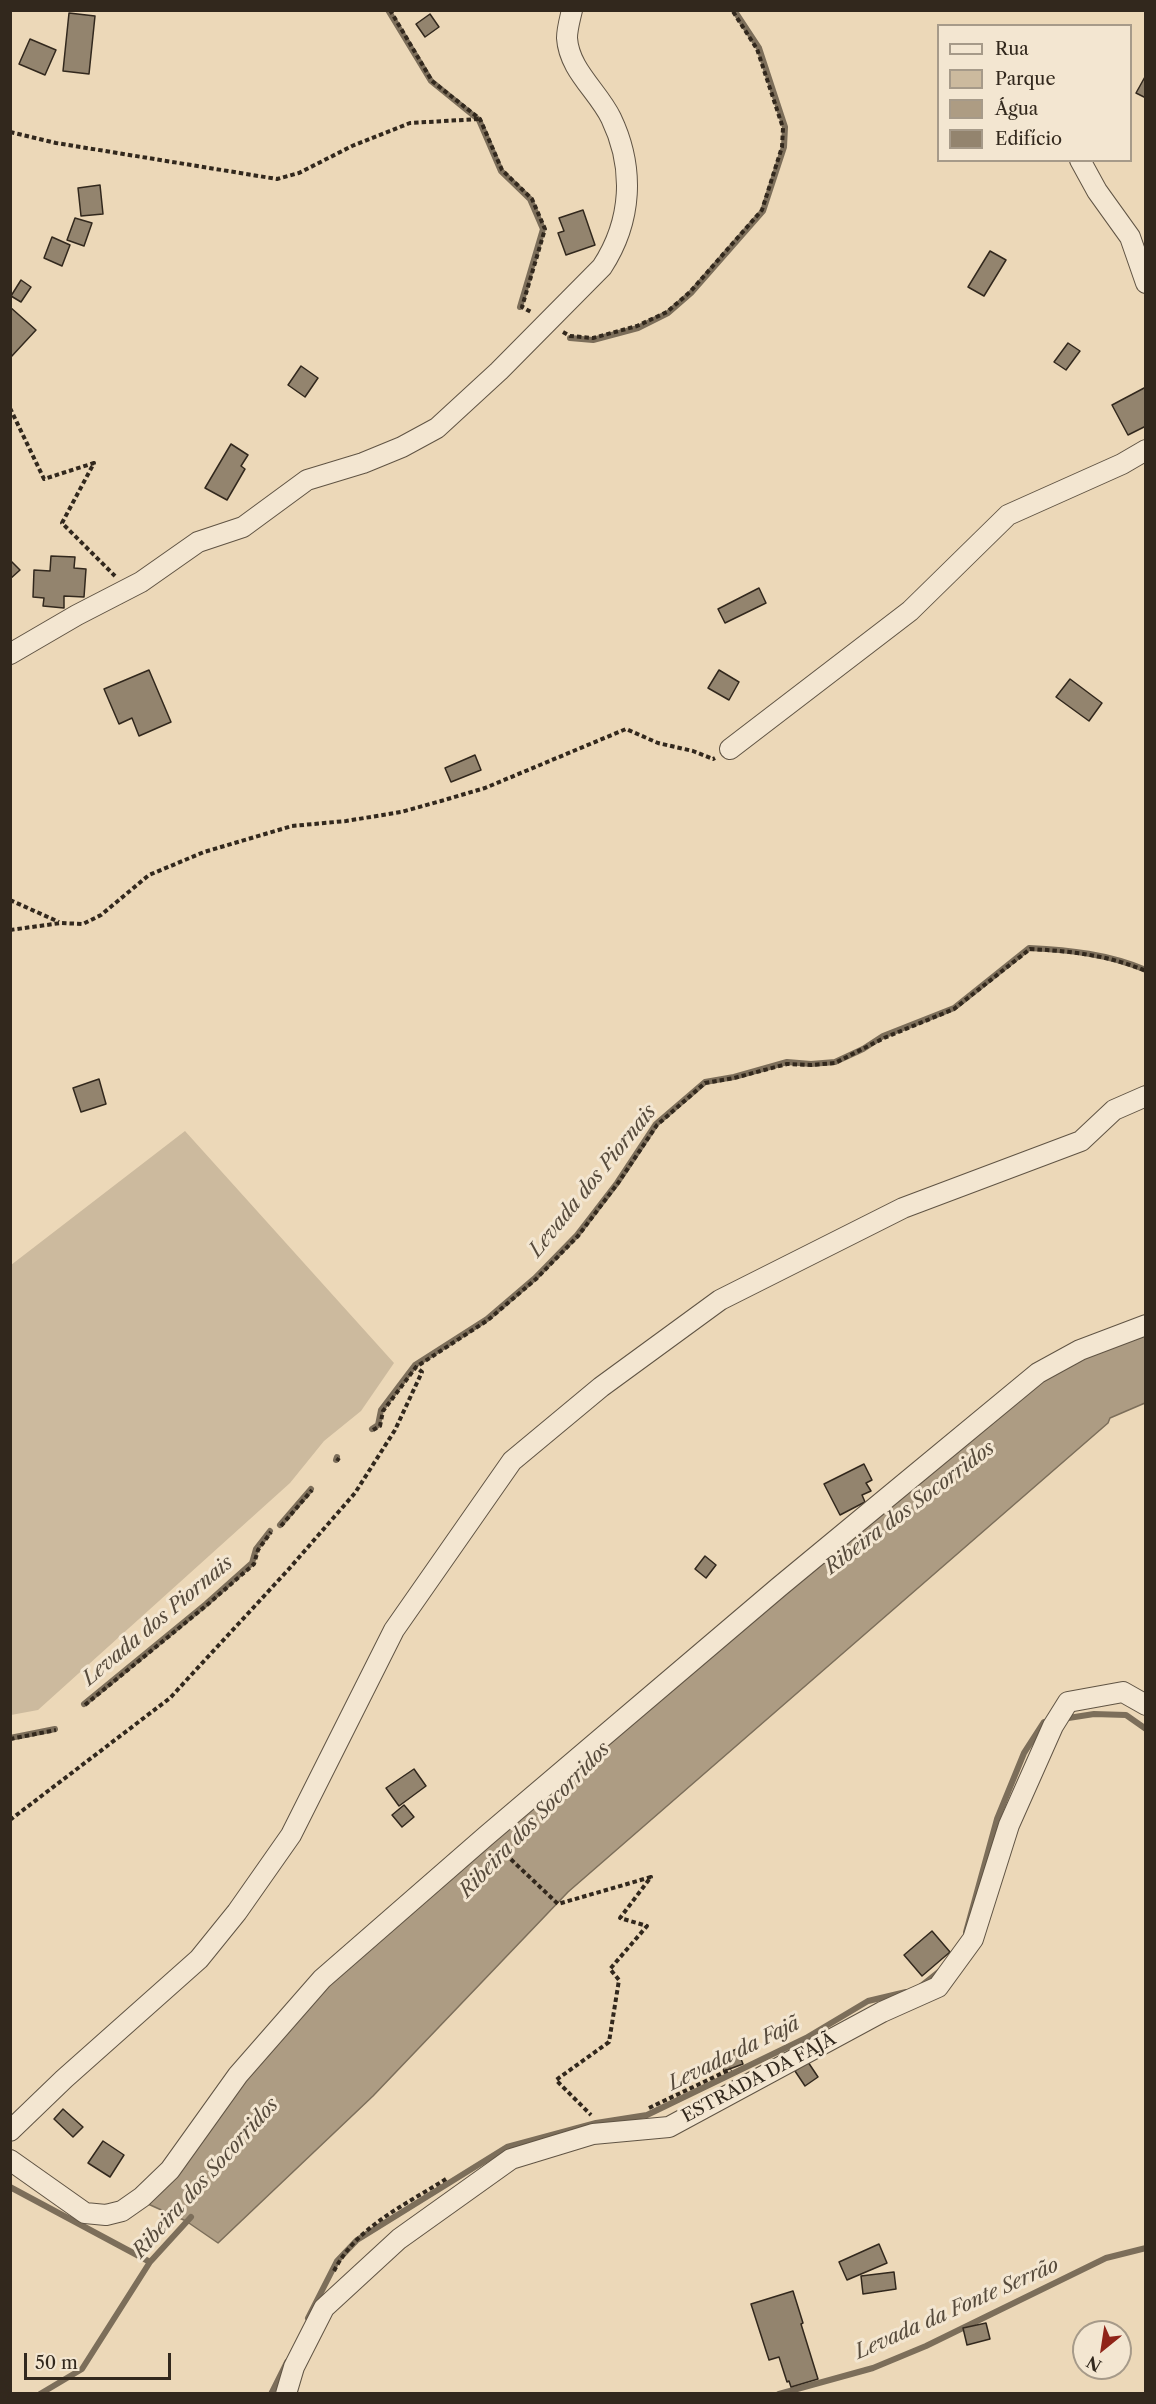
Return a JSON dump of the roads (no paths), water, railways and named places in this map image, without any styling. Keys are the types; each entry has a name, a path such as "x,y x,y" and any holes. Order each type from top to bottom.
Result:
{"street":[{"path":"10,654 129,589 198,542 243,527 307,480 363,463 402,447 437,428 499,371 602,267 615,247 626,213 627,168 611,118 575,65 567,37 572,10"},
{"path":"1081,162 1097,191 1130,237 1146,283"},
{"path":"730,749 910,611 1008,515 1122,464 1146,450"},
{"path":"10,2131 64,2079 199,1959 237,1912 291,1835 394,1630 512,1461 601,1387 720,1300 903,1208 1082,1141 1114,1110 1146,1096"},
{"path":"10,2160 85,2213 106,2215 122,2211 135,2202 170,2170 238,2075 322,1979 486,1836 779,1587 1038,1373 1080,1350 1146,1325"},
{"name":"ESTRADA DA FAJÃ","path":"286,2394 294,2367 324,2308 399,2239 511,2159 593,2134 669,2127 882,2012 938,1987 973,1939 1009,1825 1053,1726 1068,1702 1123,1692 1146,1705"}],"water":[{"path":"1145,1333 1145,1403 1110,1418 1108,1423 568,1892 373,2096 218,2243 186,2221 148,2204 242,2077 325,1983 1043,1375"}],"waterway":[{"name":"Levada dos Piornais","path":"388,10 431,81 479,120 501,171 530,199 543,229 520,307"},
{"name":"Levada dos Piornais","path":"570,338 593,340 638,328 668,313 691,293 763,211 784,147 785,127 759,48 734,10"},
{"name":"Levada dos Piornais","path":"372,1429 378,1425 381,1410 415,1365 487,1319 535,1278 577,1235 617,1183 656,1124 705,1082 734,1077 787,1062 811,1064 835,1062 863,1049 883,1036 954,1008 1029,948 1089,954 1146,970"},
{"name":"Levada dos Piornais","path":"280,1525 311,1489"},
{"name":"Levada dos Piornais","path":"84,1704 206,1604 252,1563 256,1549 270,1531"},
{"name":"Levada da Fajã","path":"1062,1719 1094,1714 1126,1715 1146,1729"},
{"name":"Levada da Fajã","path":"966,1932 997,1819 1024,1753 1044,1722 1052,1721"},
{"name":"Levada dos Piornais","path":"10,1738 55,1729"},
{"name":"Levada da Fajã","path":"921,1986 941,1970"},
{"name":"Levada da Fajã","path":"308,2318 337,2261 357,2240 507,2147 596,2123 647,2115 806,2038 868,2001 906,1992"},
{"path":"10,2187 150,2262"},
{"name":"Ribeira dos Socorridos","path":"40,2394 82,2369 150,2262 191,2217"},
{"name":"Levada da Fonte Serrão","path":"779,2394 873,2368 926,2346 1106,2258 1146,2248"},
{"name":"Levada da Fajã","path":"271,2394 287,2362"}]}
